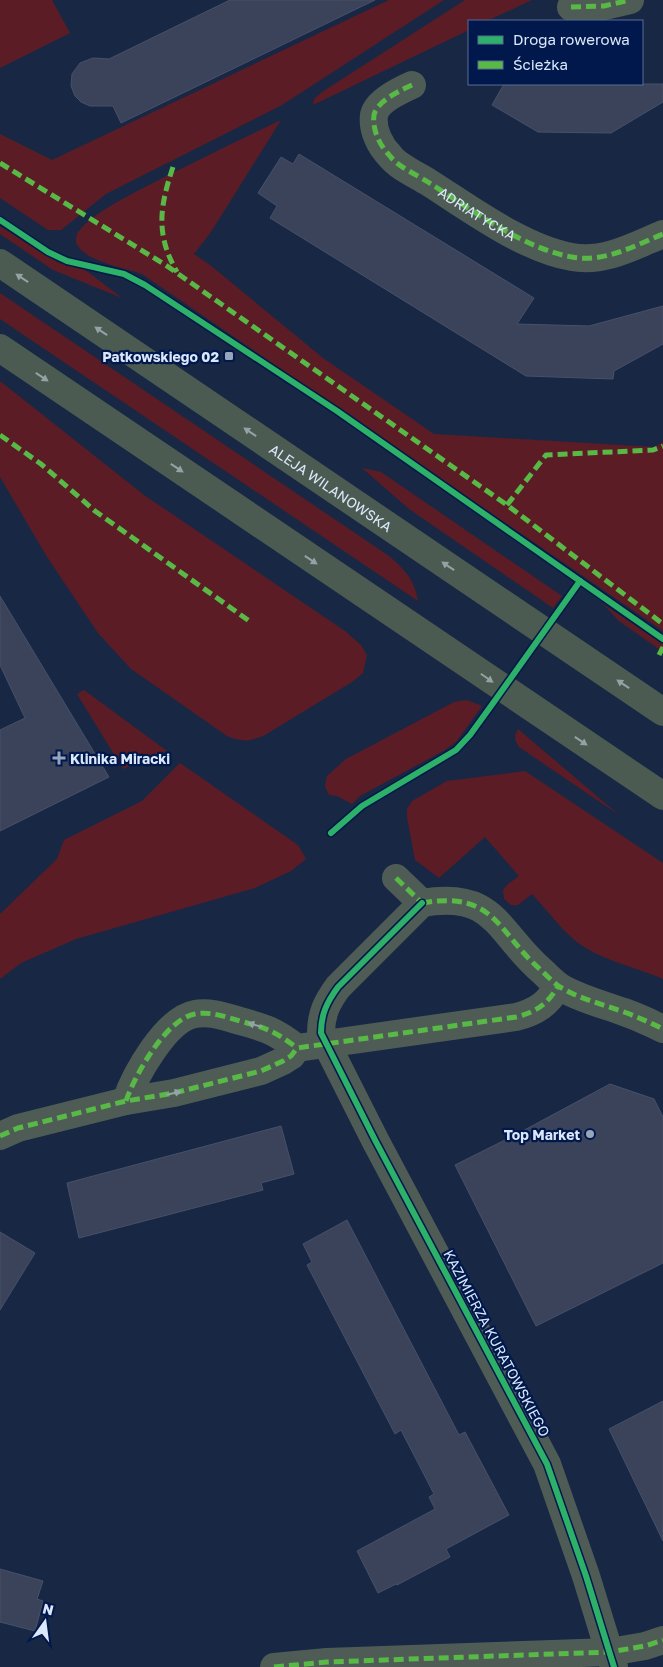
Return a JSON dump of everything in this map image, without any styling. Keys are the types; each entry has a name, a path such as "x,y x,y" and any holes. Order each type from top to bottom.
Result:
{"main road":[{"name":"ALEJA WILANOWSKA","path":"0,263 663,712"},
{"path":"0,348 663,796"}],"street":[{"path":"571,7 604,6 630,0"},
{"name":"ADRIATYCKA","path":"412,85 392,95 376,108 374,116 379,141 391,158 475,213 536,247 573,258 607,257 663,234"},
{"path":"396,878 422,903 442,899 458,901 488,912 531,963 558,986 578,996 625,1012 663,1029"},
{"name":"KAZIMIERZA KURATOWSKIEGO","path":"422,903 338,987 324,1010 321,1033 375,1140 547,1464 586,1576 612,1660"},
{"path":"0,1136 18,1128 126,1101 174,1093 261,1071 283,1061 298,1048 516,1017 537,1010 544,1005 553,996 558,986"},
{"path":"126,1101 140,1070 169,1029 185,1017 196,1014 221,1015 271,1030 298,1048"},
{"path":"274,1667 327,1662 612,1660 663,1640"}],"shaded area":[{"path":"0,0 52,0 70,33 0,68"},
{"path":"389,0 444,0 282,105 106,194 61,230 48,230 0,198 0,134 52,160"},
{"path":"465,0 532,0 489,20 468,20 468,30 313,105 314,99"},
{"path":"281,120 211,232 194,254 323,358 434,434 654,447 663,442 663,631 142,274 95,259 80,249 76,242 78,232 92,218 110,206 162,178"},
{"path":"0,226 59,263 84,269 122,298 53,270 0,234"},
{"path":"0,293 389,556 408,576 418,601 0,319"},
{"path":"0,381 144,495 345,631 361,645 367,655 363,673 352,682 265,735 246,740 227,736 131,669 98,633 47,557 0,477"},
{"path":"362,468 381,472 562,596 553,608 409,509"},
{"path":"603,604 663,644 663,652 619,621"},
{"path":"84,690 167,751 123,769 77,694"},
{"path":"467,700 482,706 457,741 445,750 360,796 352,804 337,796 329,795 325,786 327,776 346,759 454,702"},
{"path":"518,729 619,815 519,747 515,738"},
{"path":"180,763 298,845 306,859 291,871 255,888 76,939 21,963 0,979 0,914 57,859 64,840 142,801"},
{"path":"525,771 663,863 663,979 603,957 584,947 563,929 532,894 518,905 511,905 504,899 503,890 519,876 485,837 439,878 415,860 407,817 407,809 412,801 447,781"}],"building":[{"path":"230,0 375,0 121,123 113,106 90,106 81,102 75,96 71,86 72,74 80,63 93,58 109,59"},
{"path":"663,84 663,102 611,133 538,132 492,105 503,85"},
{"path":"299,154 534,298 517,324 589,326 663,306 663,344 614,371 613,379 526,376 270,218 277,206 258,193 281,157 293,164"},
{"path":"0,596 109,777 0,831 0,730 25,718 0,665"},
{"path":"610,1084 654,1099 663,1117 663,1263 536,1326 455,1165"},
{"path":"281,1126 294,1174 261,1183 263,1190 79,1238 67,1183"},
{"path":"347,1220 459,1435 465,1432 509,1515 446,1549 450,1557 378,1593 357,1551 435,1509 429,1497 434,1494 401,1430 395,1434 307,1265 312,1262 303,1244"},
{"path":"0,1232 35,1253 0,1310"},
{"path":"663,1401 663,1541 609,1429"},
{"path":"0,1569 43,1581 37,1599 43,1601 35,1631 0,1622"}],"marked path":[{"path":"571,7 604,6 630,0"},
{"path":"412,85 384,101 376,110 374,126 380,143 393,160 402,167 497,226 516,237 554,253 584,258 607,256 663,234"},
{"path":"0,163 167,266 507,505 663,624"},
{"path":"173,167 165,195 162,220 165,245 177,272"},
{"path":"0,435 41,464 95,511 252,623"},
{"path":"507,505 546,455 653,450 663,446"},
{"path":"659,655 663,647"},
{"path":"396,878 422,903"},
{"path":"422,903 447,901 466,903 481,909 493,918 528,957 560,987 583,998 629,1014 663,1029"},
{"path":"0,1136 18,1128 126,1101 174,1093 261,1071 291,1056 297,1048 516,1017 530,1013 541,1006 550,998 558,986"},
{"path":"126,1101 144,1063 163,1037 184,1018 195,1014 218,1015 257,1026 276,1034 297,1048"},
{"path":"274,1667 327,1662 610,1652 645,1646 663,1640"}],"cycle path":[{"path":"0,220 48,252 67,261 124,274 145,285 337,411 663,639"},
{"path":"331,833 362,806 456,750 470,735 580,581"},
{"path":"422,903 338,987 325,1008 321,1033 375,1140 547,1464 586,1576 614,1667"}],"place":[{"name":"Patkowskiego 02","path":"229,356"},
{"name":"Klinika Miracki","path":"59,758"},
{"name":"Top Market","path":"590,1134"}]}
